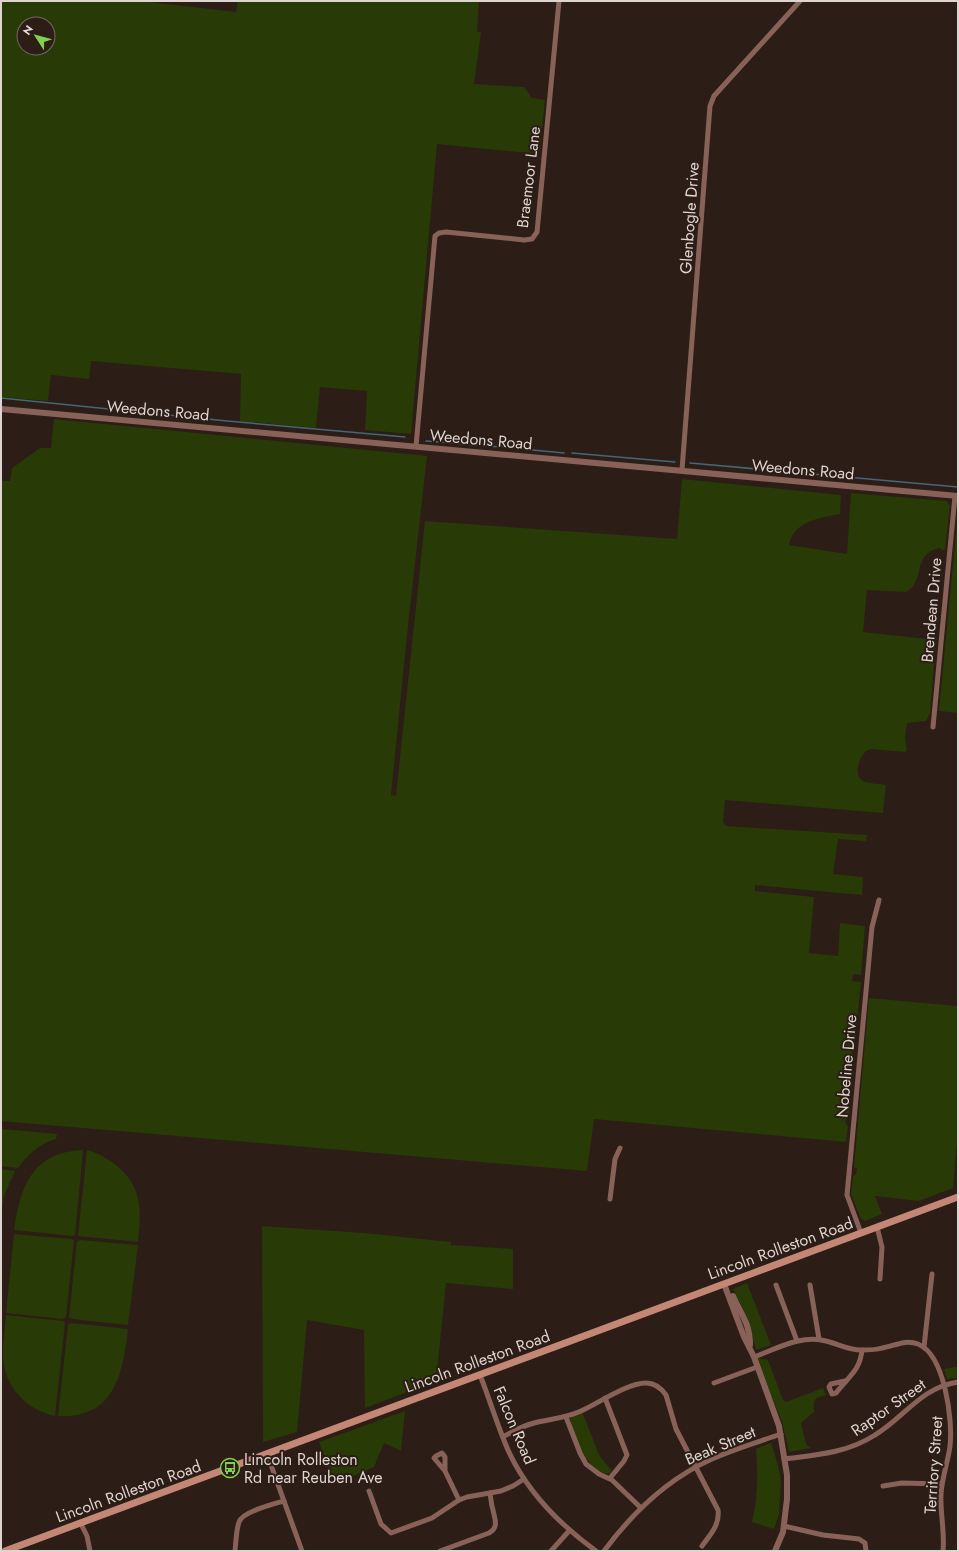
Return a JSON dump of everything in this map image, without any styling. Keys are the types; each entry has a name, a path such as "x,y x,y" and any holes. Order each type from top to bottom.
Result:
{"main road":[{"name":"Lincoln Rolleston Road","path":"5,1551 958,1197"}],"street":[{"name":"Braemoor Lane","path":"416,446 435,236 439,233 446,232 524,240 532,239 537,232 559,1"},
{"name":"Glenbogle Drive","path":"682,470 710,106 714,96 800,1"},
{"name":"Weedons Road","path":"1,409 957,496"},
{"name":"Brendean Drive","path":"933,727 957,496"},
{"name":"Nobeline Drive","path":"861,1233 847,1195 872,927 879,900"},
{"path":"610,1200 615,1159 620,1148"},
{"path":"877,1227 882,1246 880,1279"},
{"path":"754,1358 797,1341 812,1339 819,1339 851,1349 862,1350 881,1349 908,1342 924,1347 932,1274"},
{"path":"726,1283 746,1321 750,1337 750,1347 781,1434 788,1488 784,1526 781,1538 775,1551"},
{"path":"810,1285 819,1339"},
{"path":"776,1286 797,1341"},
{"name":"Territory Street","path":"924,1347 935,1362 943,1385 949,1407 951,1426 949,1452 942,1484 941,1512 944,1532 943,1551"},
{"path":"845,1381 858,1368 862,1350"},
{"path":"714,1383 758,1367"},
{"name":"Falcon Road","path":"480,1375 503,1437 524,1479 542,1503 569,1531 596,1551"},
{"name":"Raptor Street","path":"784,1459 827,1454 859,1444 882,1430 921,1397 943,1385 958,1382"},
{"path":"503,1437 534,1423 566,1417 582,1411 605,1398 640,1384 650,1383 660,1388 666,1395 676,1429 715,1504 718,1516 715,1529 702,1546"},
{"path":"605,1398 627,1455 610,1478"},
{"path":"566,1417 580,1453 586,1464 599,1474 610,1478 640,1507"},
{"name":"Beak Street","path":"604,1551 640,1507 661,1490 695,1468 727,1453 781,1434"},
{"path":"267,1454 302,1551"},
{"path":"445,1471 459,1500"},
{"path":"368,1491 381,1524 391,1534 432,1518 459,1500 475,1494 490,1493 507,1489 524,1479"},
{"path":"883,1486 902,1483 942,1484"},
{"path":"440,1551 447,1550 489,1533 494,1529 496,1520 492,1508 490,1493"},
{"path":"235,1551 238,1524 241,1518 247,1514 284,1501"},
{"path":"80,1524 87,1536 90,1551"},
{"path":"784,1526 822,1535 859,1539 865,1543 866,1551"},
{"path":"551,1551 569,1531"}],"green space":[{"path":"1,1 140,1 236,12 238,1 479,1 477,32 481,32 474,84 524,87 531,98 545,100 539,154 437,144 411,434 365,430 367,391 320,387 316,428 240,421 241,374 91,361 89,379 51,375 48,401 1,397"},
{"path":"54,419 427,456 391,795 396,796 425,521 677,539 682,479 841,495 840,514 808,522 796,531 789,545 847,554 851,493 947,501 950,506 945,549 942,551 940,548 933,550 924,557 915,583 912,587 906,592 867,590 863,632 936,640 930,713 926,721 907,723 905,737 907,750 905,752 870,749 866,751 860,759 858,774 863,781 886,785 883,813 725,800 723,822 726,826 867,835 866,841 838,839 833,874 863,877 862,895 755,885 755,891 814,897 809,953 838,956 840,923 865,926 861,975 853,974 852,981 861,982 854,1049 852,1052 849,1118 845,1121 848,1126 846,1142 594,1119 587,1171 1,1121 1,481 10,481 12,468 40,448 51,448"},
{"path":"958,512 958,713 939,711"},
{"path":"869,998 958,1006 958,1131 953,1188 919,1201 875,1196 882,1214 865,1221 861,1219 851,1194 853,1176 856,1174 857,1169 854,1167"},
{"path":"1,1129 57,1134 56,1139 34,1150 18,1168 1,1166"},
{"path":"83,1150 75,1235 72,1236 14,1230 20,1200 25,1186 40,1165 52,1157 66,1152"},
{"path":"87,1150 96,1153 114,1163 122,1170 134,1186 140,1210 138,1242 78,1236"},
{"path":"1,1169 15,1171 4,1196 2,1208"},
{"path":"262,1226 364,1233 451,1242 451,1245 513,1249 513,1289 446,1283 436,1381 365,1408 364,1330 307,1320 297,1432 263,1442"},
{"path":"14,1234 74,1240 66,1317 62,1319 6,1313"},
{"path":"77,1241 138,1245 128,1325 72,1319 69,1317"},
{"path":"747,1283 771,1345 756,1350 747,1317 733,1289"},
{"path":"6,1315 63,1321 65,1323 55,1416 44,1413 25,1402 17,1394 6,1375 3,1347"},
{"path":"71,1323 128,1329 126,1346 118,1377 112,1390 103,1402 92,1410 77,1415 58,1416 68,1325"},
{"path":"754,1357 768,1360 783,1400 786,1402 823,1388 826,1395 815,1400 814,1412 801,1423 806,1444 811,1448 789,1452 782,1421"},
{"path":"958,1367 958,1378 947,1379 944,1369"},
{"path":"405,1411 401,1451 384,1443 374,1467 335,1484 319,1442"},
{"path":"582,1411 599,1455 612,1471 608,1474 593,1466 587,1459 577,1441 570,1416"},
{"path":"771,1443 781,1481 779,1514 774,1529 752,1522 757,1486 756,1449"}],"waterway":[{"path":"1,398 405,437"},
{"path":"426,441 514,448"},
{"path":"522,449 564,453"},
{"path":"572,453 675,462"},
{"path":"690,463 958,487"}],"place":[{"name":"Lincoln Rolleston Rd near Reuben Ave","path":"230,1468"}]}
